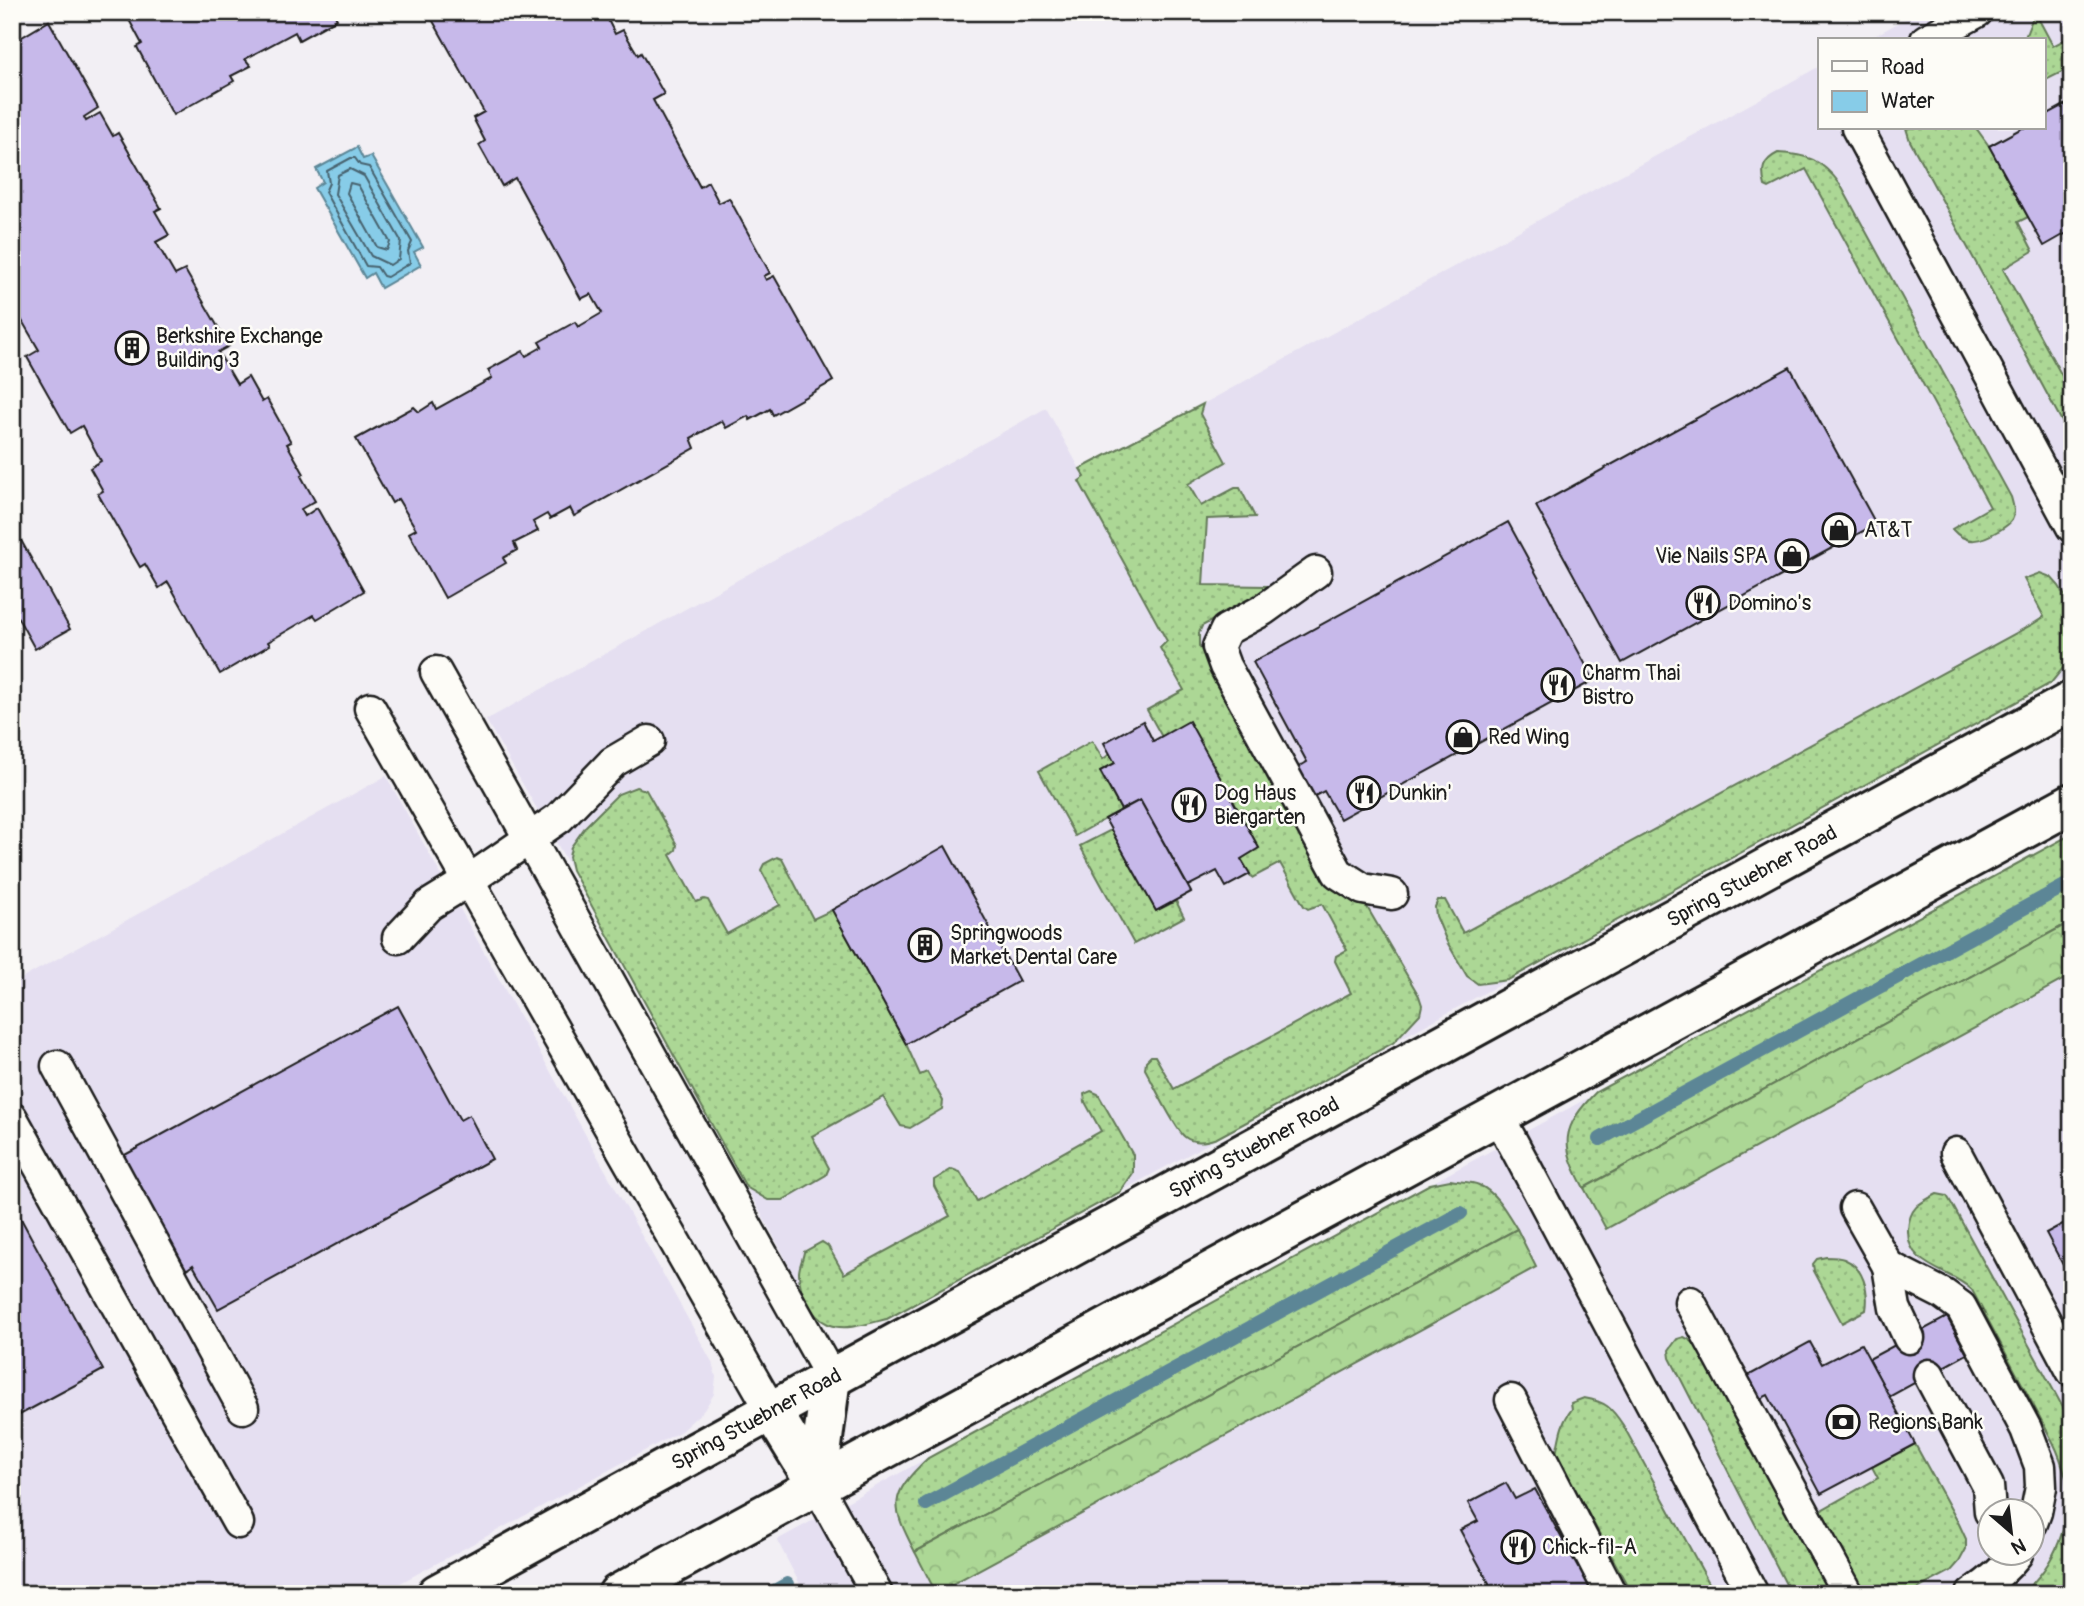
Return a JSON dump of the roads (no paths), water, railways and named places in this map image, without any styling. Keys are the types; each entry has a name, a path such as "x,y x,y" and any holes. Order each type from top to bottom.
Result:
{"main road":[{"name":"Spring Stuebner Road","path":"437,1594 2072,701"},
{"path":"618,1594 2072,803"},
{"path":"817,1485 831,1377"},
{"path":"771,1410 817,1485"}],"lane":[{"path":"1930,38 1977,12"},
{"path":"1858,130 2072,527"},
{"path":"1317,572 1263,610 1226,630 1218,647 1225,666 1338,873 1363,889 1392,894"},
{"path":"436,672 831,1377"},
{"path":"370,708 771,1410"},
{"path":"398,938 429,905 559,818 612,762 649,741"},
{"path":"57,1066 243,1408"},
{"path":"1498,1115 1753,1594"},
{"path":"12,1118 238,1523"},
{"path":"1956,1153 2072,1371"},
{"path":"1855,1208 1888,1266 1895,1308 1909,1338"},
{"path":"1888,1266 1943,1294 1961,1307 2026,1429 2040,1466 2039,1498"},
{"path":"1690,1303 1848,1594"},
{"path":"1929,1376 1988,1486 1989,1498"},
{"path":"1511,1400 1611,1594"},
{"path":"817,1485 877,1594"},
{"path":"1984,1577 2006,1568"}],"water":[{"path":"357,147 363,159 371,156 423,247 414,252 421,265 381,288 373,273 365,278 314,188 323,182 316,169"}],"waterway":[{"path":"1600,1139 2072,882"},
{"path":"926,1504 1461,1213"},
{"path":"769,1594 787,1584"}],"place":[{"name":"Berkshire Exchange Building 3","path":"132,348"},
{"name":"AT&T","path":"1839,530"},
{"name":"Vie Nails SPA","path":"1792,556"},
{"name":"Domino's","path":"1703,603"},
{"name":"Charm Thai Bistro","path":"1558,685"},
{"name":"Red Wing","path":"1463,737"},
{"name":"Dunkin'","path":"1364,793"},
{"name":"Dog Haus Biergarten","path":"1189,805"},
{"name":"Springwoods Market Dental Care","path":"925,945"},
{"name":"Regions Bank","path":"1843,1422"},
{"name":"Chick-fil-A","path":"1518,1547"}]}
